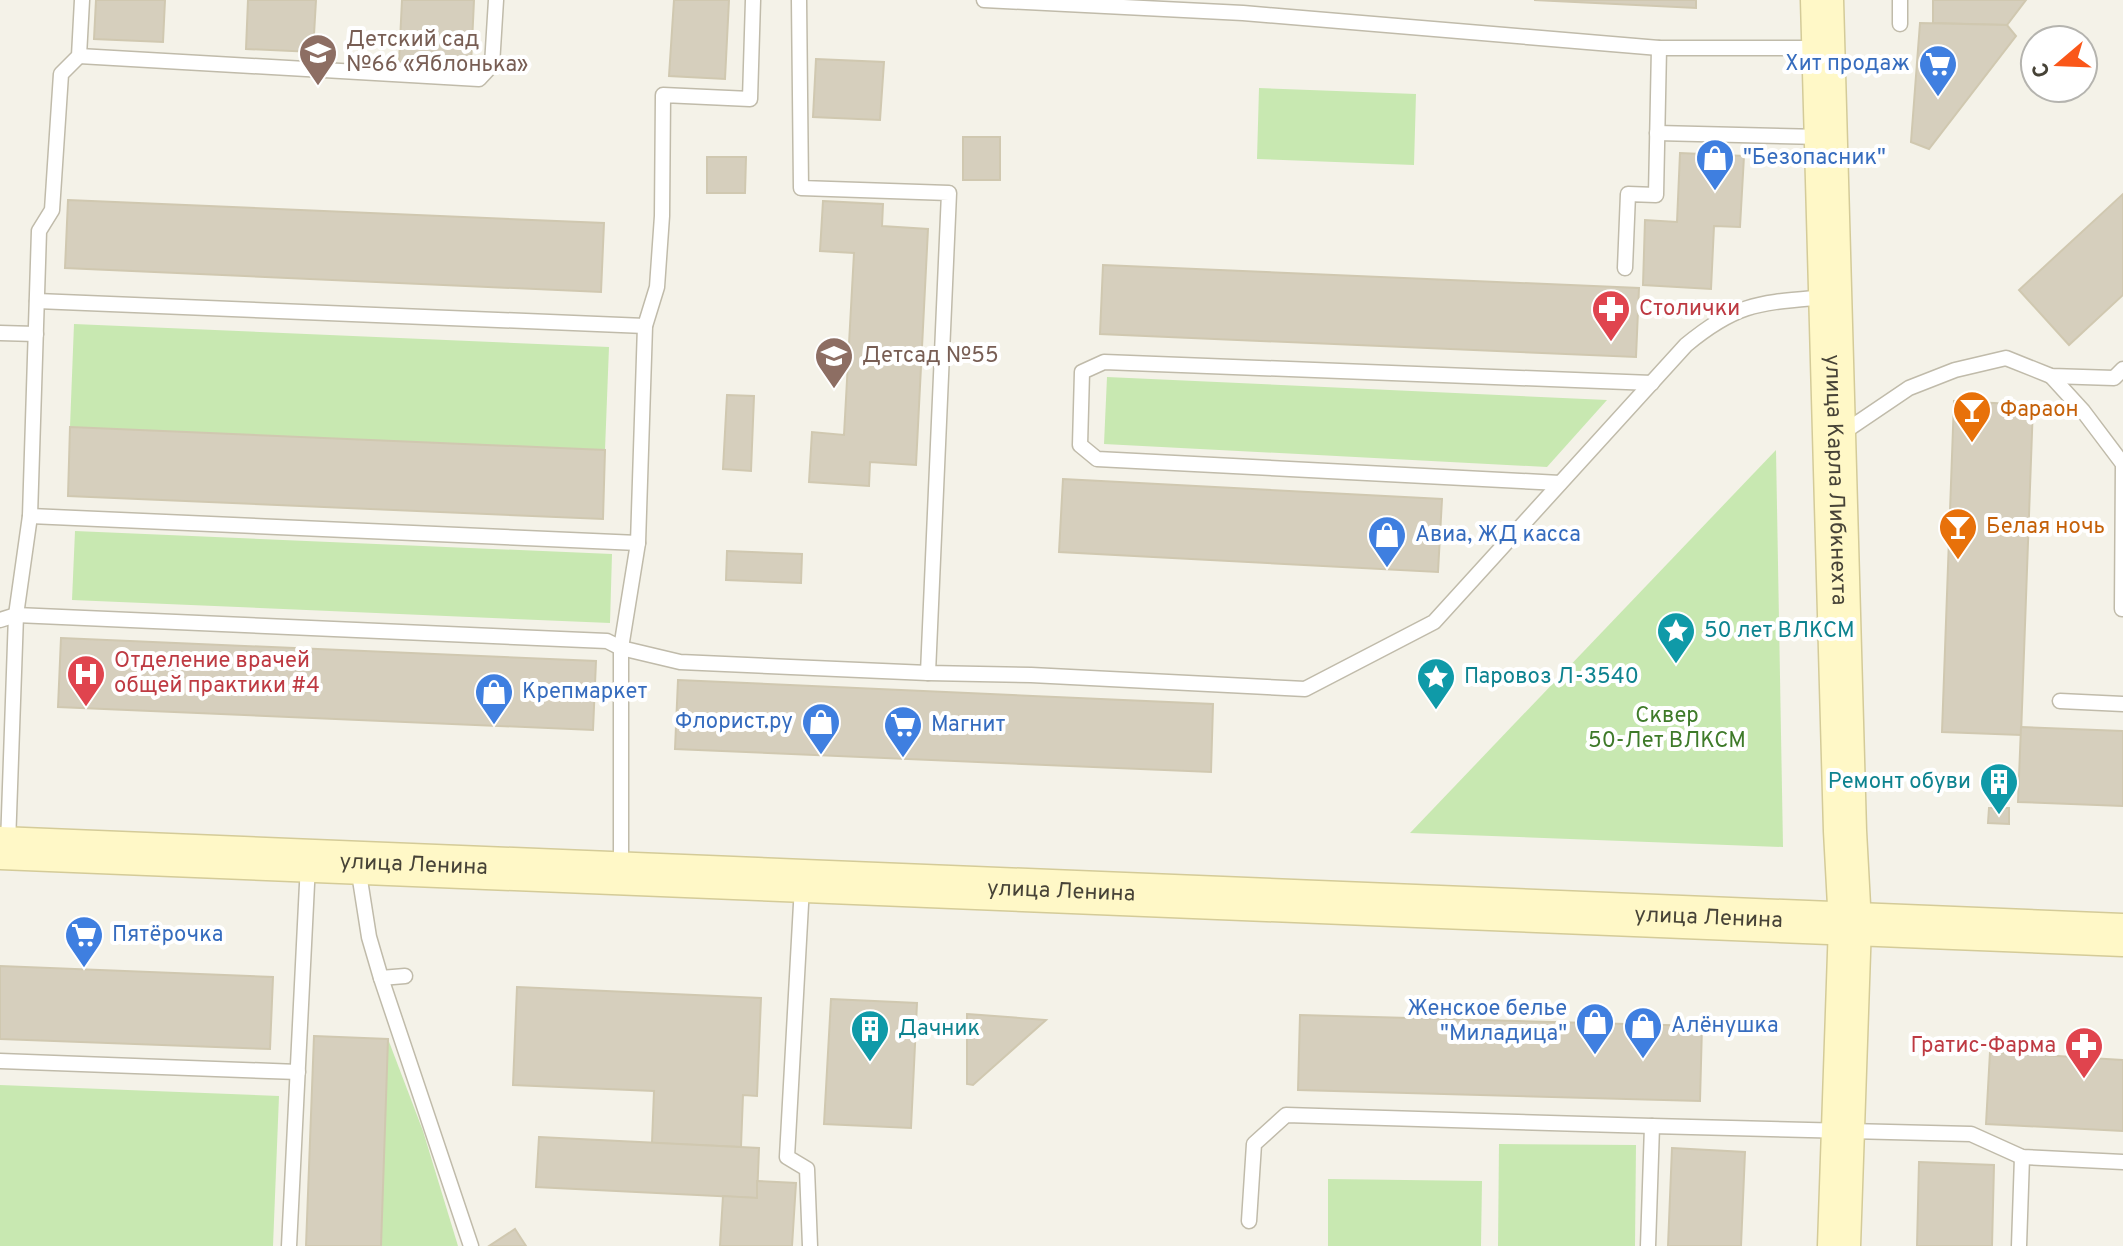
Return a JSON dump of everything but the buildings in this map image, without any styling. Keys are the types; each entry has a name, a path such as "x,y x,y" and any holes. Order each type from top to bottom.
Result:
{"main road":[{"name":"улица Карла Либкнехта","path":"1822,0 1850,924 1839,1246"},
{"name":"улица Ленина","path":"4,848 2123,935"}],"lane":[{"path":"4,848 16,615 30,516 39,231 52,210 61,74 79,56 82,0"},
{"path":"79,56 479,79 492,65 496,0"},
{"path":"621,874 621,648 638,543 645,326 657,287 662,216 663,95 750,99 753,0"},
{"path":"799,0 801,188 949,193 928,673"},
{"path":"984,0 1243,7 1659,48 1822,48"},
{"path":"1900,0 1900,24"},
{"path":"1625,268 1628,194 1656,195 1659,48"},
{"path":"1657,133 1824,137"},
{"path":"0,620 16,615 607,641 621,648 680,662 1045,675 1305,689 1434,622 1686,345 1714,322 1747,306 1829,296"},
{"path":"37,301 645,326"},
{"path":"0,333 36,334"},
{"path":"1834,439 1909,388 1955,370 2006,358 2051,376 2120,376"},
{"path":"1560,483 1097,459 1080,445 1082,372 1104,362 1652,383"},
{"path":"2051,376 2083,411 2123,464 2122,609"},
{"path":"30,516 638,543"},
{"path":"2060,701 2123,704"},
{"path":"289,1246 308,860"},
{"path":"358,863 369,937 381,978 471,1246"},
{"path":"802,882 787,1157 807,1169 810,1246"},
{"path":"381,978 405,976"},
{"path":"0,1061 298,1072"},
{"path":"1249,1221 1254,1144 1286,1115 1971,1134 2022,1157 2123,1162"},
{"path":"1648,1246 1652,1126"},
{"path":"2019,1246 2022,1157"}],"green space":[{"path":"1259,88 1416,94 1414,165 1257,159"},
{"path":"74,324 609,347 605,450 70,427"},
{"path":"1107,377 1607,400 1547,467 1104,444"},
{"name":"Сквер 50-Лет ВЛКСМ","path":"1776,450 1783,847 1410,833"},
{"path":"75,531 612,554 610,623 72,600"},
{"path":"388,1039 423,1131 458,1246 381,1246"},
{"path":"0,1085 279,1096 273,1246 0,1246"},
{"path":"1499,1144 1636,1145 1635,1246 1498,1246"},
{"path":"1328,1179 1482,1181 1481,1246 1328,1246"}],"place":[{"name":"Детский сад №66 «Яблонька»","path":"318,87"},
{"name":"Хит продаж","path":"1938,98"},
{"name":"\"Безопасник\"","path":"1715,192"},
{"name":"Столички","path":"1611,343"},
{"name":"Детсад №55","path":"834,390"},
{"name":"Фараон","path":"1972,444"},
{"name":"Белая ночь","path":"1958,561"},
{"name":"Авиа, ЖД касса","path":"1387,569"},
{"name":"50 лет ВЛКСМ","path":"1676,665"},
{"name":"Отделение врачей общей практики #4","path":"86,708"},
{"name":"Паровоз Л-3540","path":"1436,711"},
{"name":"Крепмаркет","path":"494,726"},
{"name":"Флорист.ру","path":"821,756"},
{"name":"Магнит","path":"903,759"},
{"name":"Ремонт обуви","path":"1999,816"},
{"name":"Пятёрочка","path":"84,969"},
{"name":"Женское белье \"Миладица\"","path":"1595,1056"},
{"name":"Алёнушка","path":"1643,1060"},
{"name":"Дачник","path":"870,1063"},
{"name":"Гратис-Фарма","path":"2084,1080"}]}
